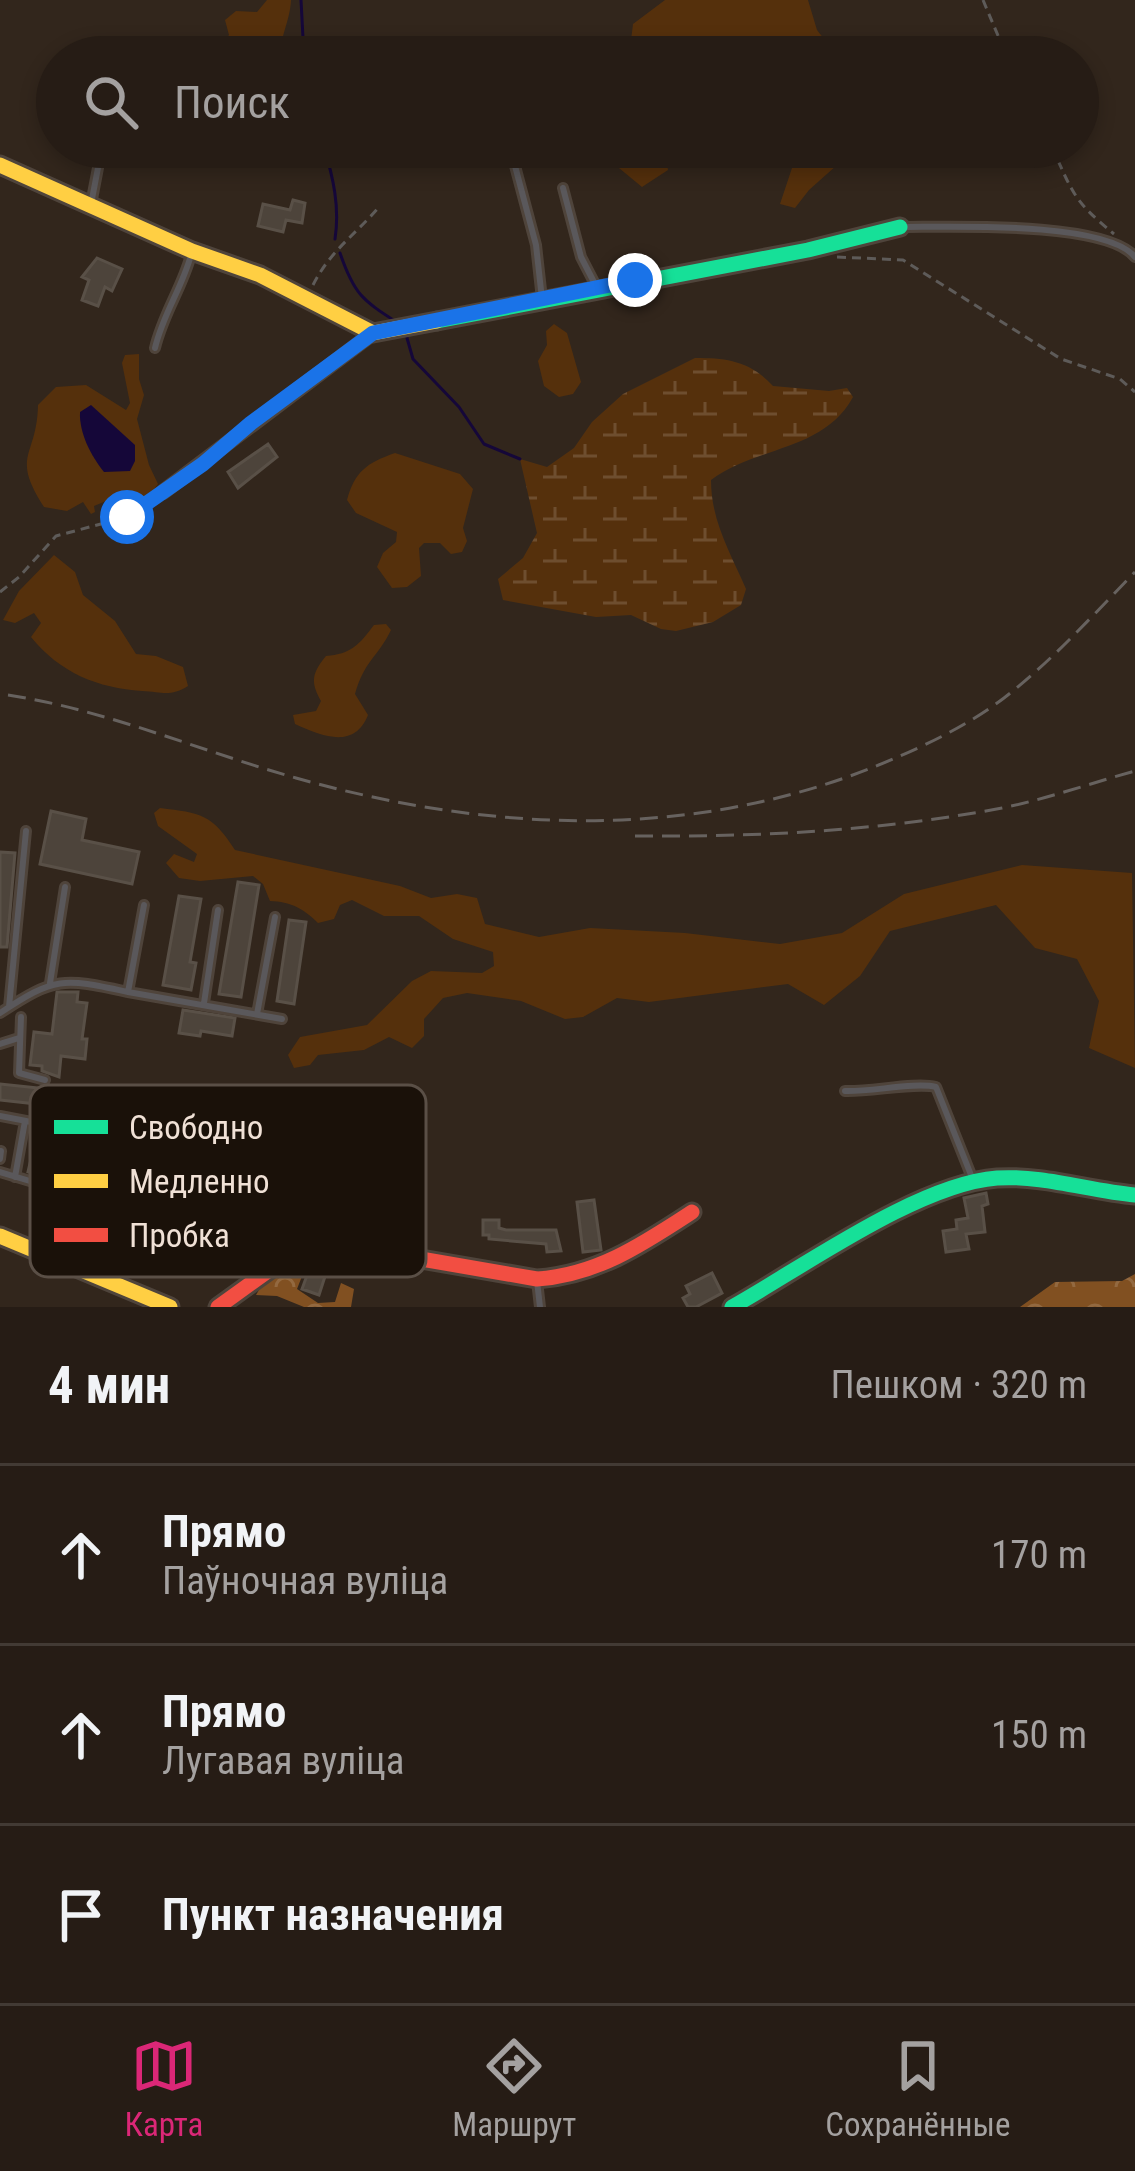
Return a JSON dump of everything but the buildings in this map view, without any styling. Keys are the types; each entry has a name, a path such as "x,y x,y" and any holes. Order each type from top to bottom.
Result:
{"street":[{"path":"0,165 192,251 260,275 373,333"},
{"path":"163,492 373,333 808,250 900,227"},
{"path":"732,1307 914,1207 974,1180 1027,1180 1135,1196"},
{"path":"426,1260 537,1279 564,1277 623,1257 692,1212"},
{"path":"0,1236 30,1249"},
{"path":"98,1277 170,1307"},
{"path":"218,1307 262,1277"}],"lane":[{"path":"92,203 98,168"},
{"path":"516,168 536,245 542,298"},
{"path":"563,188 581,257 597,288"},
{"path":"900,227 1042,230 1128,248 1135,257"},
{"path":"155,348 163,316 184,280 192,251"},
{"path":"9,1007 26,831"},
{"path":"50,982 65,887"},
{"path":"128,992 144,904"},
{"path":"204,1004 218,910"},
{"path":"257,1014 275,917"},
{"path":"0,1013 50,982 83,982 282,1019"},
{"path":"21,1017 19,1073 45,1079"},
{"path":"0,1045 20,1038"},
{"path":"844,1091 936,1087 974,1180"},
{"path":"0,1116 30,1122"},
{"path":"16,1177 25,1121"},
{"path":"0,1172 30,1181"},
{"path":"537,1279 540,1307"}],"path":[{"path":"982,0 998,36"},
{"path":"1061,168 1088,215 1128,248"},
{"path":"307,297 333,250 356,234 379,207"},
{"path":"833,257 904,260 1061,359 1120,379 1135,392"},
{"path":"0,592 56,536 127,517 163,492"}],"green space":[{"path":"267,0 291,0 283,36 228,36 225,20 236,11 257,12"},
{"path":"665,0 808,0 822,36 632,36 633,24"},
{"path":"619,168 668,168 668,170 642,187"},
{"path":"792,168 834,168 795,208 780,204"},
{"path":"554,324 567,333 581,382 573,394 559,397 544,386 538,361 547,345 546,331"},
{"path":"139,354 144,395 137,419 158,484 144,499 120,509 112,510 106,501 94,506 91,514 83,502 67,511 44,507 27,465 38,405 56,387 86,385 126,410 130,403 122,363 125,355"},
{"path":"695,358 737,363 773,386 847,388 853,397 824,428 711,480 718,523 746,589 741,605 713,622 676,631 631,615 596,617 503,600 498,579 523,558 537,533 520,459 547,467 574,448 592,422 623,394"},
{"path":"395,453 460,474 473,489 462,552 451,554 440,543 424,543 419,548 421,576 407,587 392,588 377,567 383,553 396,542 397,532 356,513 347,500 364,469"},
{"path":"54,555 75,572 83,595 115,621 136,654 183,667 188,686 166,693 95,682 42,650 31,637 41,623 34,613 15,623 3,620 19,591"},
{"path":"386,624 391,630 355,694 368,715 362,726 336,737 295,724 293,715 316,711 321,701 314,678 326,656 348,651 374,625"},
{"path":"160,808 204,817 235,850 400,886 431,898 457,894 477,898 485,924 539,937 590,928 780,944 842,933 904,894 1022,865 1132,873 1135,1068 1089,1048 1099,1001 1077,959 1035,948 996,905 890,931 860,976 824,1005 788,984 649,1002 617,998 583,1017 565,1019 521,1001 467,993 443,998 424,1019 424,1036 412,1048 389,1037 364,1050 318,1055 310,1065 294,1068 288,1055 300,1037 367,1025 412,981 431,971 482,973 494,966 493,952 453,939 419,916 384,916 352,900 340,905 334,919 318,923 296,907 270,901 263,884 253,876 179,878 166,863 174,854 194,862 197,854 158,826 154,813"},
{"path":"1135,1274 1135,1307 1020,1307 1055,1282 1122,1281"},
{"path":"302,1277 297,1289 318,1303 335,1302 341,1283 354,1289 351,1307 304,1307 277,1296 256,1295 266,1278"}],"shaded area":[{"path":"91,405 135,445 130,471 104,472 95,459 80,420 80,412"}],"waterway":[{"path":"301,0 303,36"},
{"path":"329,168 337,215 335,239"},
{"path":"340,253 361,295 398,323"},
{"path":"407,338 413,359 459,407 484,444 520,459"}],"railway":[{"path":"8,695 81,710 371,797 522,818 597,821 672,816 747,805 820,786 950,732 1022,684 1135,572"},
{"path":"635,836 773,834 911,822 1019,804 1135,771"}],"traffic: fast":[{"path":"437,321 808,250 900,227"},
{"path":"732,1307 897,1211 966,1184 997,1178 1032,1179 1135,1195"}],"traffic: slow":[{"path":"0,165 192,251 260,275 373,333 437,321"},
{"path":"0,1236 30,1249"},
{"path":"98,1277 170,1307"}],"traffic: jam":[{"path":"426,1260 537,1279 559,1276 637,1246 692,1212"},
{"path":"218,1307 260,1277"}],"route":[{"path":"127,517 373,333 635,280"}]}
